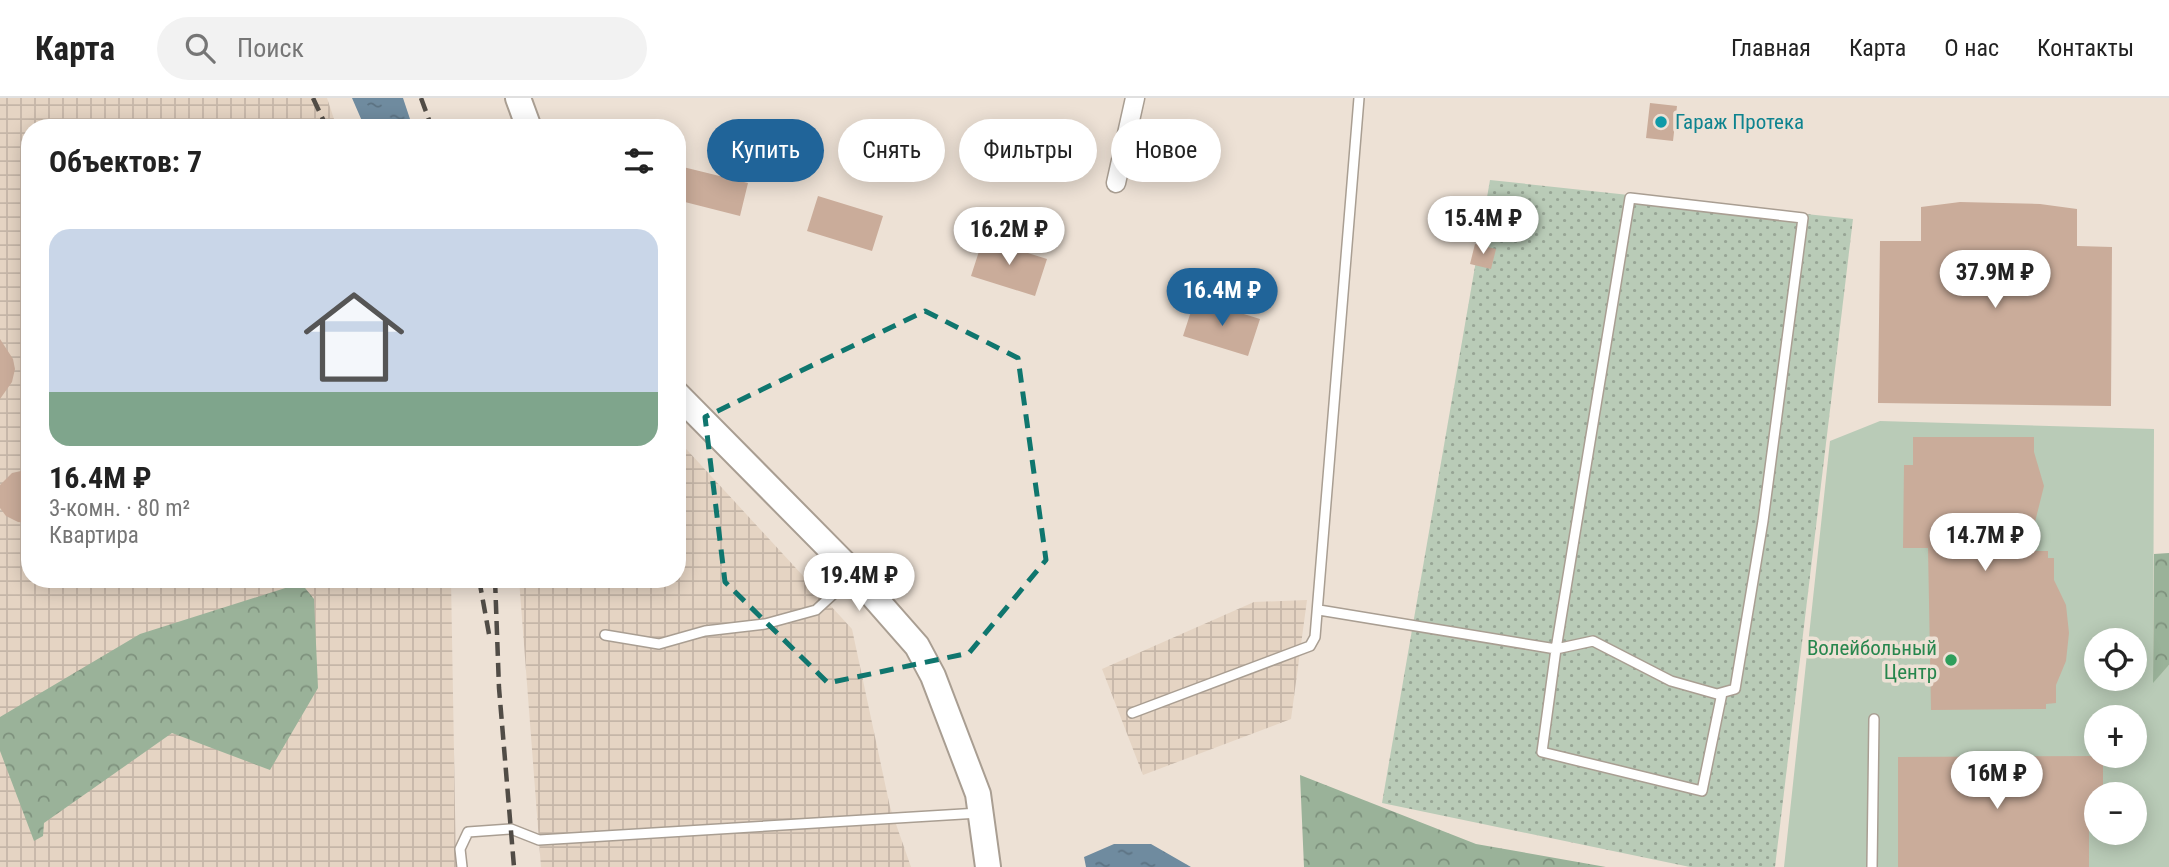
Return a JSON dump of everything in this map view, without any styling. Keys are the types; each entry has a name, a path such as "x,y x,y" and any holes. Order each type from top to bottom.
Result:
{"street":[{"path":"518,98 526,119"},
{"path":"1116,183 1135,98"},
{"path":"686,403 855,574 917,646 933,676 969,767 981,813 989,867"}],"lane":[{"path":"1132,713 1310,646 1319,610 1359,98"},
{"path":"1319,610 1556,649 1593,641 1671,681 1717,695 1722,693 1735,689 1763,521 1803,218 1630,198 1556,649 1542,752 1702,791 1722,693"},
{"path":"606,635 659,644 705,631 765,624 816,610 855,574"},
{"path":"1872,867 1874,719"},
{"path":"462,867 460,849 468,832 511,829 539,840 981,813"}],"highlighted area":[{"path":"925,311 1018,358 1046,560 969,653 828,683 725,582 705,417"}],"shaded area":[{"path":"0,98 327,98 334,119 21,119 21,588 451,588 456,867 0,867"},
{"path":"686,449 852,629 890,807 911,867 541,867 520,588 686,588"},
{"path":"1307,600 1291,719 1143,775 1102,669 1254,602"}],"green space":[{"path":"1490,180 1853,219 1775,867 1690,867 1382,803"},
{"name":"Волейбольный Центр","path":"1880,421 2154,429 2153,682 2169,665 2169,867 1784,867 1830,441"},
{"path":"2169,553 2169,665 2153,683 2154,554"},
{"path":"285,588 305,588 314,599 318,688 270,770 172,733 44,823 43,836 34,841 0,751 0,717 140,634"},
{"path":"1300,775 1476,844 1606,867 1304,867"}],"water":[{"path":"352,98 403,98 410,119 361,119"},
{"path":"1114,844 1151,844 1191,867 1086,867 1084,857"}],"building":[{"name":"Гараж Протека","path":"1650,103 1677,106 1673,141 1646,138"},
{"path":"686,168 707,173 707,182 748,183 740,216 686,202"},
{"path":"818,196 883,216 872,251 807,231"},
{"path":"1960,202 2040,204 2077,209 2077,246 2112,247 2111,406 1878,403 1880,241 1921,241 1921,207"},
{"path":"983,239 1047,259 1035,296 971,276"},
{"path":"1475,244 1496,249 1491,269 1470,264"},
{"path":"1195,299 1260,319 1248,356 1183,336"},
{"path":"0,339 13,359 15,369 12,382 0,399"},
{"path":"1913,437 2034,437 2034,452 2044,486 2035,522 2035,551 2048,551 2048,558 2054,558 2054,580 2066,605 2069,633 2066,661 2056,685 2056,703 2046,704 2046,709 1931,710 1928,548 1903,548 1904,465 1913,465"},
{"path":"21,471 21,522 6,516 0,508 0,485 12,473"},
{"path":"2084,756 2084,768 2103,768 2103,782 2084,782 2084,845 2089,845 2089,867 1898,867 1898,757"}],"railway":[{"path":"313,98 323,119"},
{"path":"421,98 429,119"},
{"path":"481,588 489,634"},
{"path":"495,588 499,688 514,867"}],"place":[{"name":"Гараж Протека","path":"1661,122"},
{"name":"Волейбольный Центр","path":"1951,660"}]}
